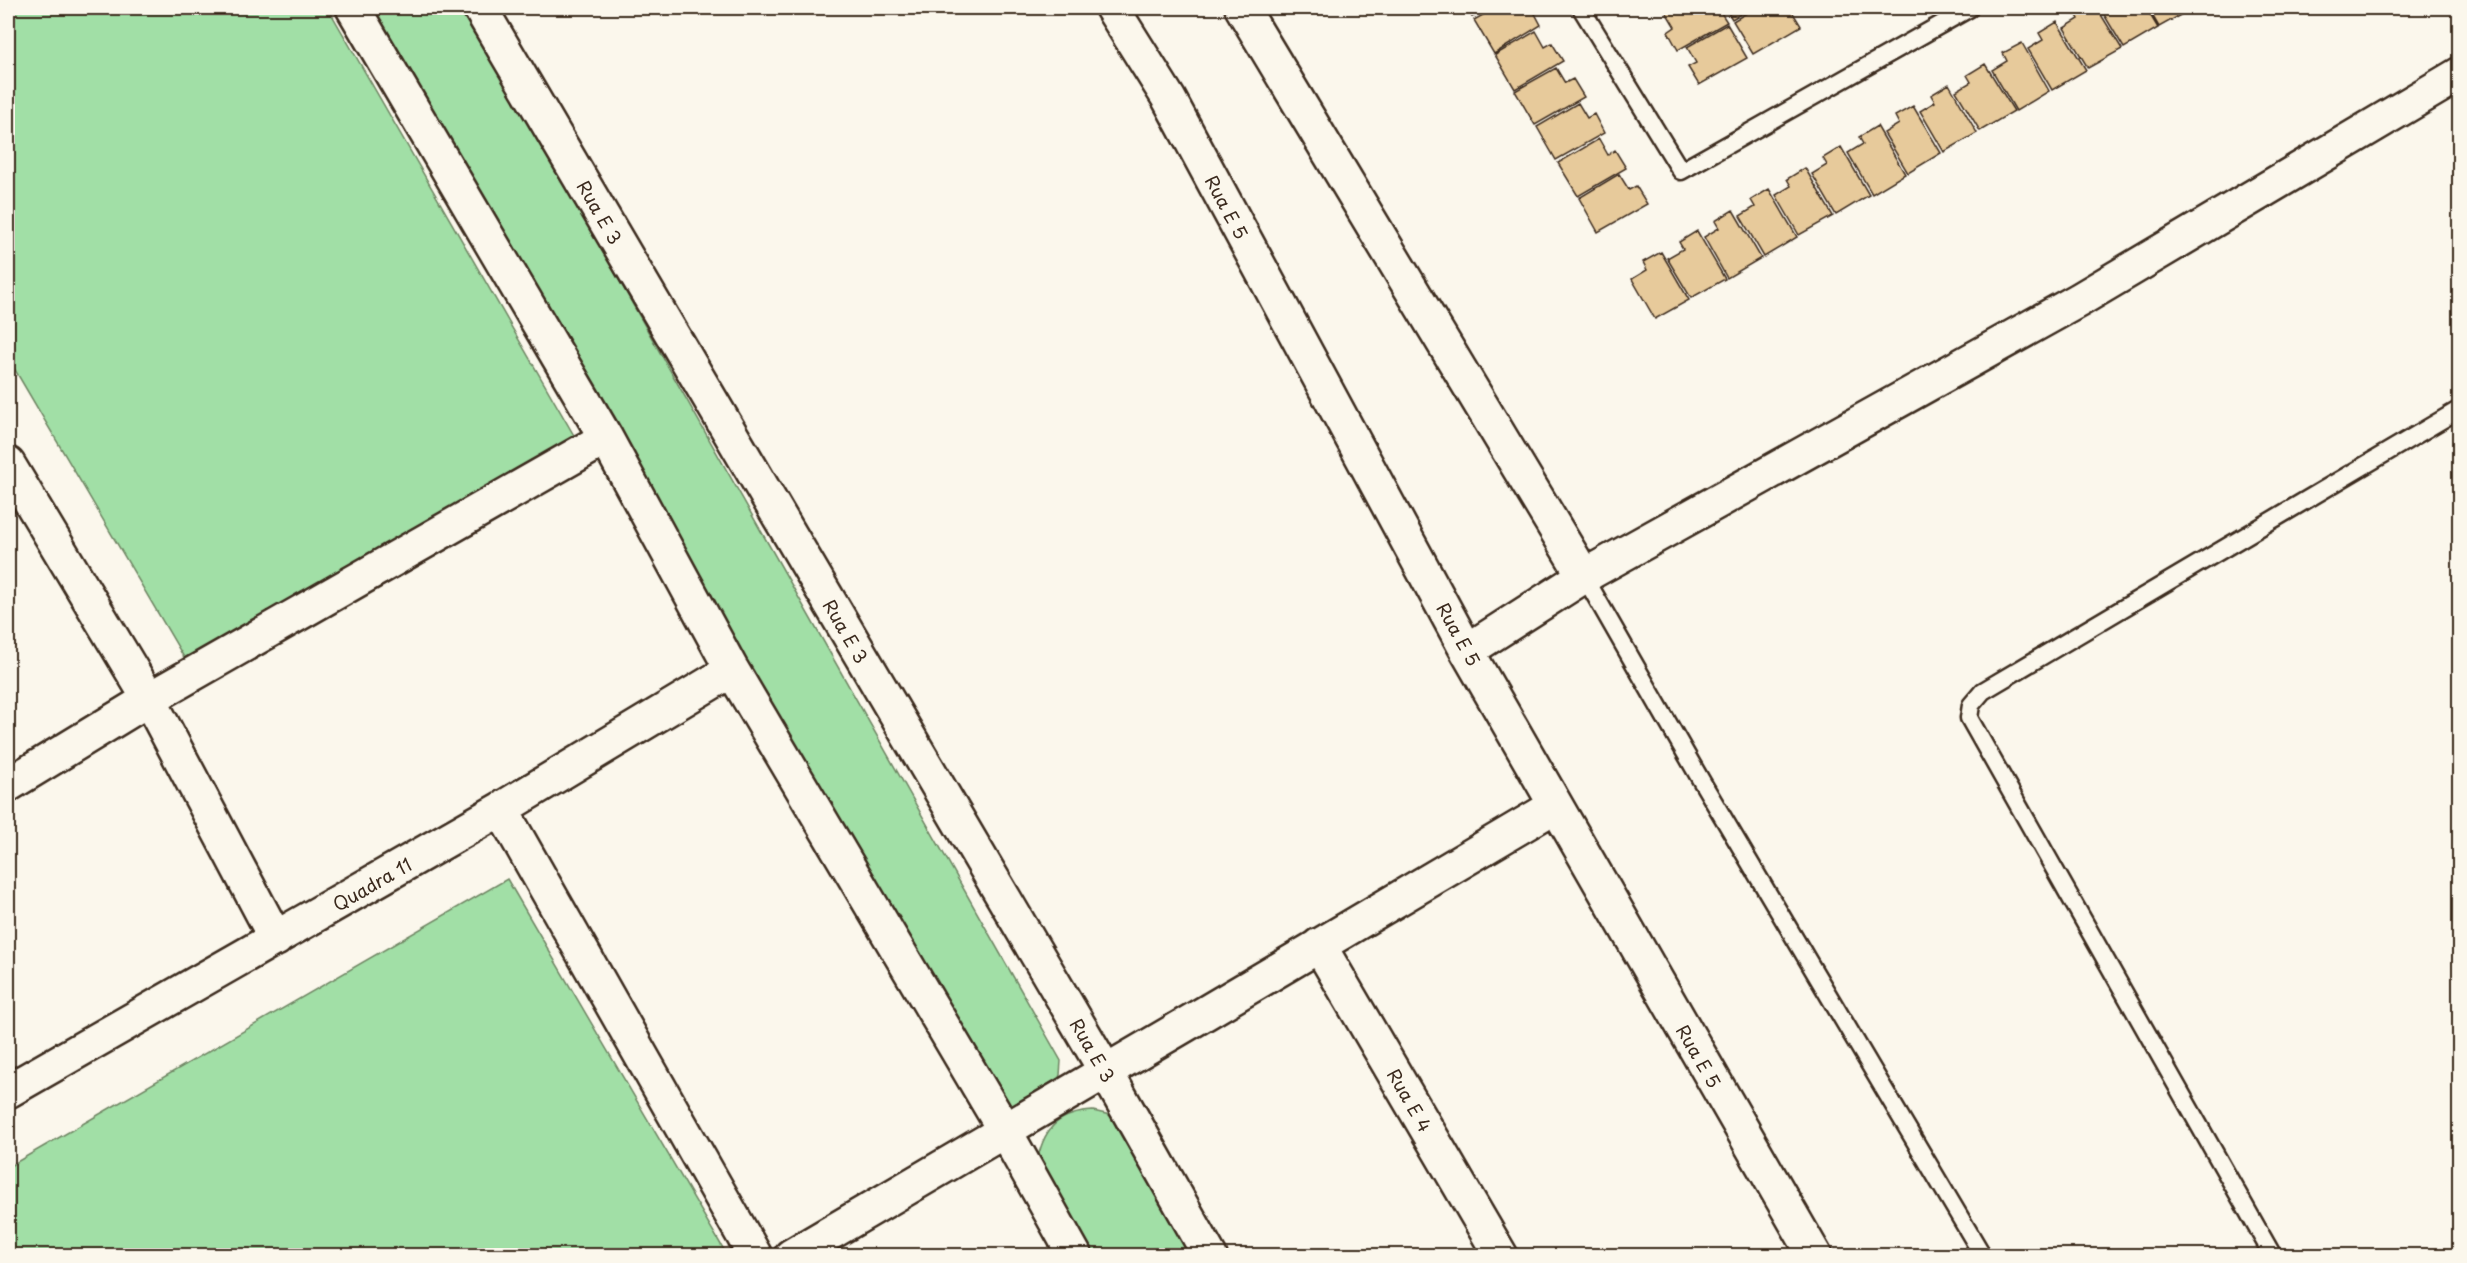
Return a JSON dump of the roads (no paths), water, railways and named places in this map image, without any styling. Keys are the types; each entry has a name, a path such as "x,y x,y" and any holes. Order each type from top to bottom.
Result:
{"street":[{"path":"353,8 606,438 732,670 1005,1131 1075,1256"},
{"name":"Rua E 3","path":"480,8 1105,1070 1210,1256"},
{"name":"Rua E 5","path":"1112,8 1169,99 1467,651 1815,1256"},
{"path":"1242,8 1584,576"},
{"path":"1467,651 1584,576 2079,300 2460,74"},
{"path":"8,785 149,699 606,438"},
{"path":"11,476 149,699 276,939"},
{"name":"Quadra 11","path":"8,1091 501,809 732,670"},
{"path":"791,1256 1555,806"},
{"path":"501,809 755,1256"},
{"name":"Rua E 4","path":"1319,945 1502,1256"}],"lane":[{"path":"1581,8 1681,171 1970,8"},
{"path":"2273,1256 1969,718 1971,705 1983,691 2460,409"},
{"path":"1584,576 1702,782 1983,1256"}]}
